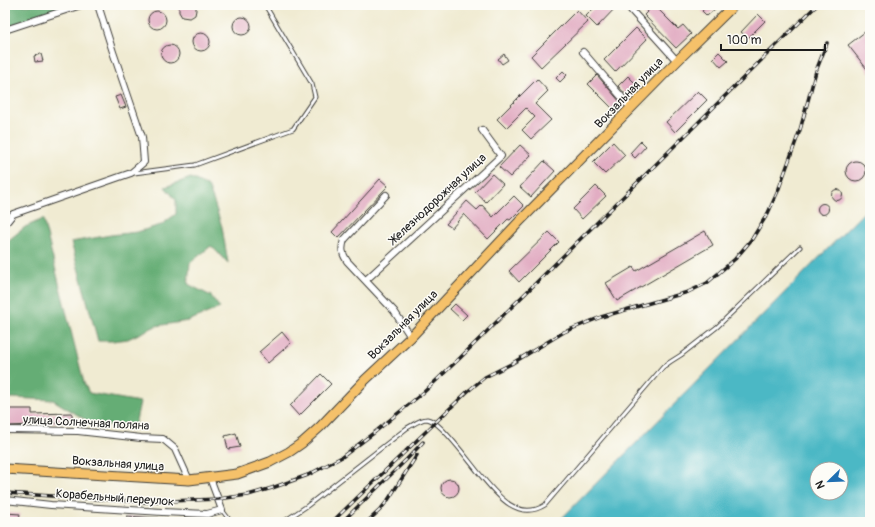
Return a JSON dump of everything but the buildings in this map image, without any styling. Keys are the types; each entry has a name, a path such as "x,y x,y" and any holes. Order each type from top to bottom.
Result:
{"main road":[{"name":"Вокзальная улица","path":"5,469 188,480 237,474 255,468 289,452 320,427 365,380 411,337 514,227 676,61 734,5"}],"street":[{"path":"5,224 14,214 131,173 144,162 142,137 98,5"},
{"path":"5,30 67,7 79,6"},
{"path":"632,10 676,61"},
{"path":"583,52 631,108"},
{"name":"Железнодорожная улица","path":"366,280 501,156 482,130"},
{"path":"386,195 344,240 342,254 394,311 411,337"},
{"name":"улица Солнечная поляна","path":"5,430 78,431 163,439 175,449 188,480"},
{"path":"210,478 222,510"},
{"name":"Корабельный переулок","path":"5,500 59,506 207,514 222,510"}],"lane":[{"path":"131,173 195,165 293,129 315,97 312,84 265,5"},
{"path":"283,522 307,506 407,428 423,419 429,419 448,435 495,493 506,502 517,508 529,510 545,505 663,367 682,355 716,327 800,247"},
{"path":"222,510 230,522"},
{"path":"223,522 228,518"}],"green space":[{"path":"5,5 65,5 65,8 5,28"},
{"path":"191,178 208,186 222,227 228,263 211,246 190,263 188,284 211,296 220,308 188,321 156,326 128,339 98,341 71,242 137,232 161,225 176,214 176,200 165,187"},
{"path":"43,219 84,383 89,393 140,402 135,425 94,425 53,400 5,399 5,243 25,227"}],"water":[{"path":"870,206 870,522 558,522"}],"railway":[{"path":"5,493 146,502 218,499 248,495 272,488 308,475 342,457 424,392 460,358 817,5"},
{"path":"332,522 467,392 485,377 511,364 564,332 601,317 688,292 707,283 735,259 752,239 768,213 778,191 800,130 816,71 827,43"},
{"path":"342,522 423,442"},
{"path":"367,522 388,500 417,455"}]}
